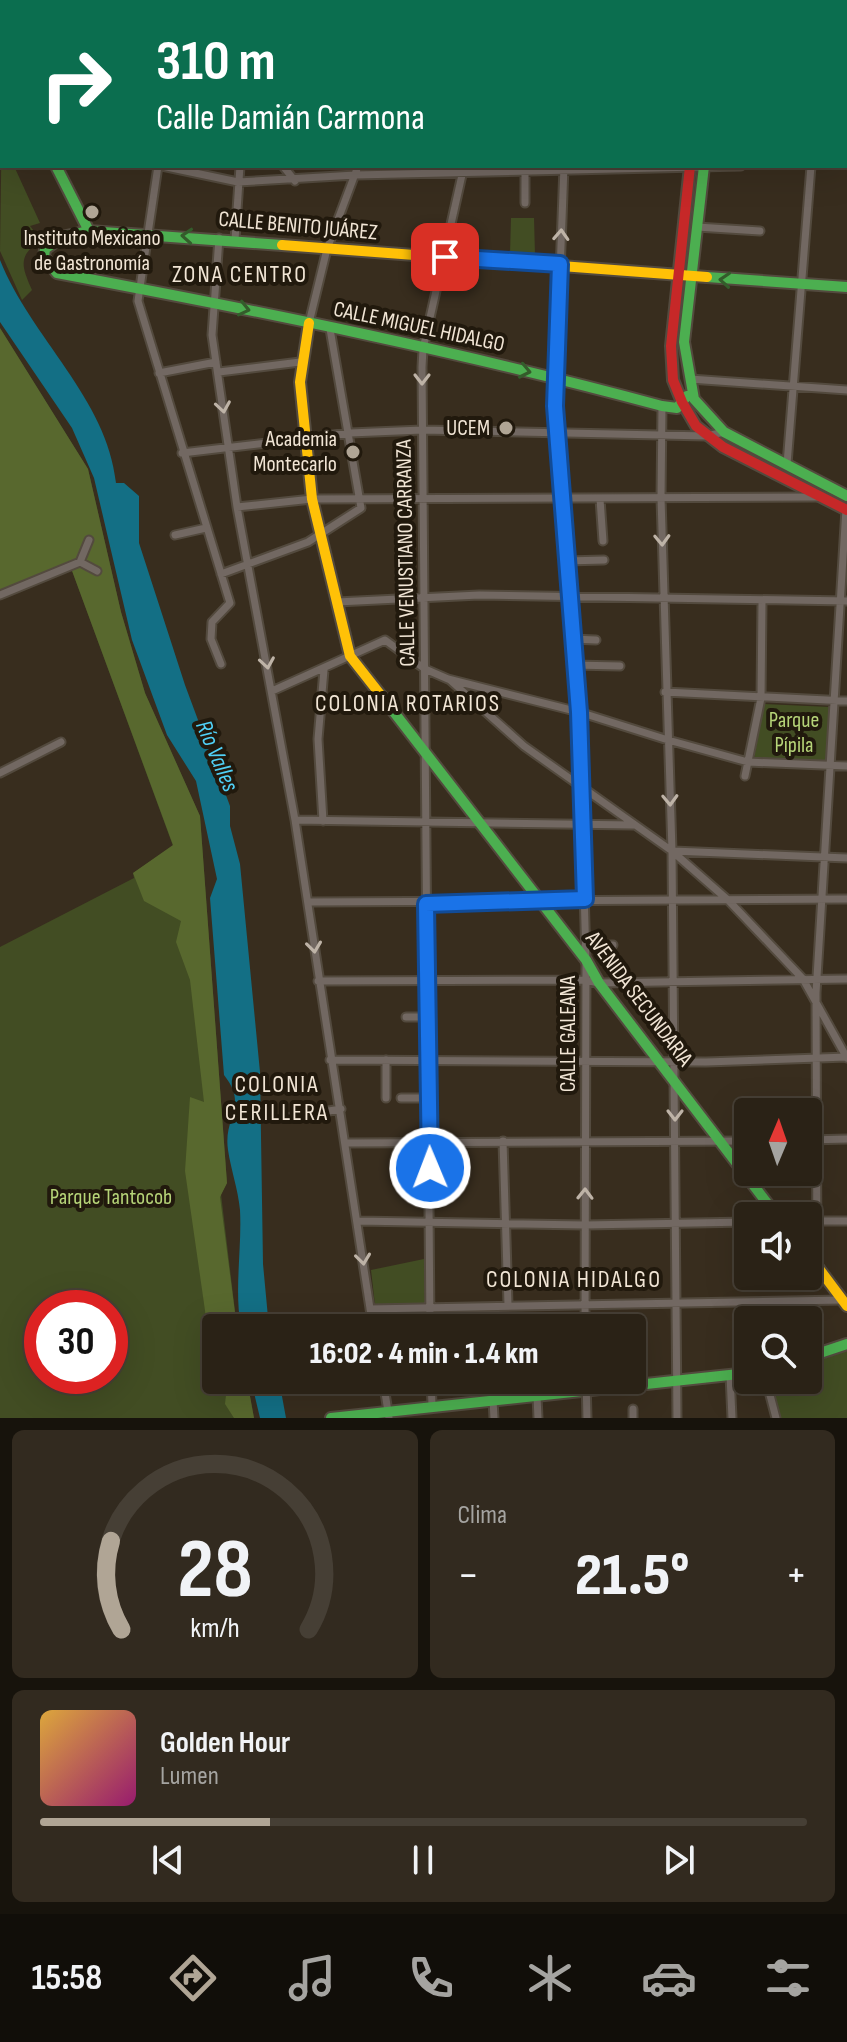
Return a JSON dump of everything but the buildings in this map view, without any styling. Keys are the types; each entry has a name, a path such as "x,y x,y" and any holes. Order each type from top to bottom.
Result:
{"street":[{"path":"57,168 89,231"},
{"path":"160,168 138,301 230,603 212,622 211,639 221,664"},
{"path":"170,168 238,182 464,169 689,168 671,366 682,402 696,426 707,436 846,510 843,601 821,900 814,1098"},
{"path":"235,240 240,168"},
{"path":"285,168 295,181"},
{"path":"350,656 312,499 300,362 327,249 357,168"},
{"name":"CALLE GALEANA","path":"564,168 555,377 573,665 579,712 585,899 585,1314"},
{"path":"704,168 684,342 690,384 705,414 724,432 833,489 847,493"},
{"path":"787,464 811,168"},
{"name":"CALLE VENUSTIANO CARRANZA","path":"430,1314 423,349 464,169"},
{"path":"525,171 525,203"},
{"path":"697,227 760,231"},
{"name":"CALLE BENITO JUÁREZ","path":"43,257 45,249 62,237 89,231 219,238 327,249 847,287"},
{"path":"219,238 213,302 216,362 247,567 295,820 330,1060 359,1221 371,1314"},
{"name":"CALLE MIGUEL HIDALGO","path":"43,257 47,267 57,273 139,286 555,377 662,406 677,408 682,402"},
{"path":"221,574 247,567 321,535 361,508 363,501 330,329"},
{"path":"159,373 216,362"},
{"path":"219,372 300,362"},
{"path":"682,402 690,384"},
{"path":"690,384 847,390"},
{"path":"662,406 665,692 674,982 673,1224 677,1418"},
{"path":"182,453 350,433 422,430 707,436 724,432"},
{"path":"797,498 801,472"},
{"path":"237,507 312,499 824,497"},
{"path":"600,499 603,541"},
{"path":"175,535 206,528"},
{"path":"0,595 80,562 89,540"},
{"path":"566,561 604,560"},
{"path":"80,562 97,571"},
{"path":"337,602 426,596 843,601"},
{"path":"745,776 761,698 762,602"},
{"path":"572,639 596,640"},
{"path":"272,691 385,640 425,669 448,679 579,712 748,762 847,766"},
{"name":"AVENIDA SECUNDARIA","path":"350,656 586,960 599,983 766,1202"},
{"path":"573,665 620,666"},
{"path":"323,821 318,739 324,670"},
{"path":"448,679 524,746 672,851 729,901 803,979 847,1057"},
{"path":"665,692 847,701"},
{"path":"0,773 61,742"},
{"path":"295,820 635,825"},
{"path":"672,851 847,858"},
{"path":"308,902 426,904 539,899 847,899"},
{"path":"585,946 613,945"},
{"path":"318,981 585,980 599,983 847,979"},
{"path":"406,1017 429,1017"},
{"path":"330,1060 673,1061 847,1057"},
{"path":"386,1060 386,1098"},
{"path":"401,1098 429,1098"},
{"path":"286,1118 341,1109"},
{"path":"822,1140 847,1139"},
{"path":"503,1141 508,1305"},
{"path":"346,1143 734,1141"},
{"path":"359,1221 585,1225 734,1222"},
{"path":"822,1221 847,1221"},
{"path":"822,1272 844,1303"},
{"path":"370,1309 674,1302 844,1303"},
{"path":"822,1352 847,1344"},
{"path":"730,1375 732,1418"},
{"path":"646,1381 734,1375"},
{"path":"385,1394 388,1414"},
{"path":"432,1394 432,1405"},
{"path":"331,1418 545,1394"},
{"path":"586,1394 587,1418"},
{"path":"770,1394 776,1418"},
{"path":"537,1396 538,1418"},
{"path":"493,1400 494,1418"}],"green space":[{"path":"1,168 15,168 40,223 30,226 41,240 25,256 24,267 32,290 22,300 0,251"},
{"path":"511,218 534,218 535,255 510,254"},
{"name":"Parque Tantocob","path":"0,328 88,469 121,612 145,693 200,816 227,1183 221,1194 235,1314 202,1314 202,1394 250,1394 254,1418 0,1418 0,947 134,878 133,873 173,846 71,568"},
{"path":"0,328 88,469 121,612 145,693 200,816 227,1183 220,1197 235,1314 206,1314 185,1171 190,1097 204,1102 190,980 176,942 181,921 144,901 133,873 173,845 71,568 0,598"},
{"name":"Parque Pípila","path":"764,704 830,707 828,761 754,758"},
{"path":"424,1259 425,1303 375,1305 371,1270"},
{"path":"847,1351 847,1418 781,1418 774,1394 822,1394 822,1359"},
{"path":"250,1394 254,1418 234,1418 225,1404 226,1395"}],"water":[{"path":"0,260 30,316 84,396 110,452 116,483 124,483 139,496 139,543 185,685 230,806 230,826 240,864 260,1072 263,1264 268,1314 239,1314 240,1210 227,1138 235,1104 231,1086 224,1075 210,898 217,879 196,781 167,735 132,640 94,478 72,428 0,322"},
{"path":"254,1394 282,1394 286,1418 260,1418"}],"traffic: fast":[{"path":"57,168 89,231"},
{"path":"704,168 684,342 694,399 724,432 847,496"},
{"path":"282,245 89,231 62,237 45,249 44,257 57,273 361,334 662,406 677,408 687,396"},
{"path":"707,277 847,287"},
{"path":"383,698 586,960 599,983 766,1202"},
{"path":"822,1352 847,1344"},
{"path":"331,1418 734,1375"}],"traffic: slow":[{"path":"282,245 707,277"},
{"path":"309,323 300,382 312,499 350,656 383,698"},
{"path":"822,1273 847,1306"}],"traffic: jam":[{"path":"690,168 671,346 673,380 682,402 696,426 723,447 847,510"}],"place":[{"name":"Instituto Mexicano de Gastronomía","path":"92,212"},
{"name":"UCEM","path":"506,428"},
{"name":"Academia Montecarlo","path":"353,452"}],"district":[{"name":"ZONA CENTRO","path":"240,274"},
{"name":"COLONIA ROTARIOS","path":"408,703"},
{"name":"COLONIA CERILLERA","path":"277,1098"},
{"name":"COLONIA HIDALGO","path":"574,1279"}],"route":[{"path":"430,1168 426,904 585,899 579,712 555,406 560,264 445,257"}],"water label":[{"name":"Río Valles","path":"217,756"}]}
